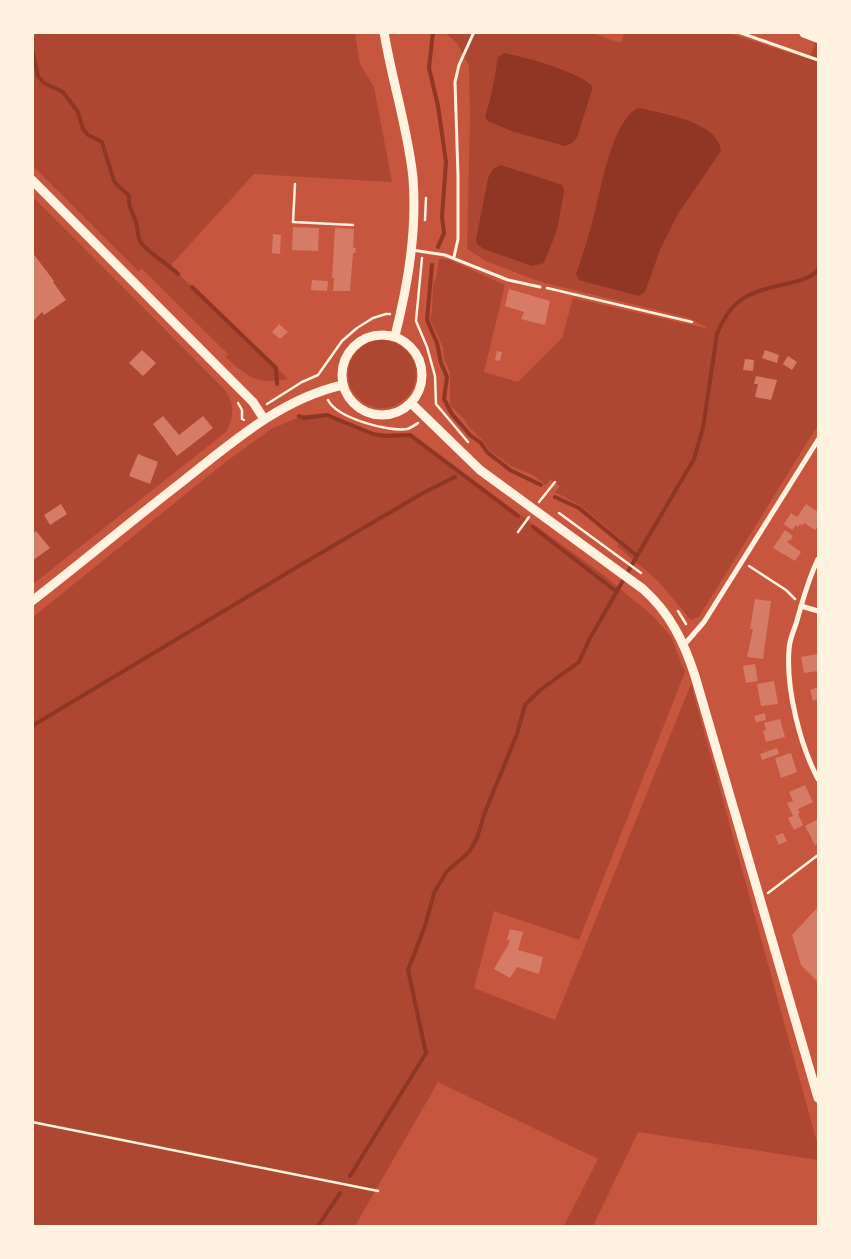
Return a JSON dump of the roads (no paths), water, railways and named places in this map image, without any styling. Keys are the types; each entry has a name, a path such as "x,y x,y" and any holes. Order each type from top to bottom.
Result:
{"highway":[{"path":"806,32 818,37"}],"main road":[{"path":"384,32 388,60 404,125 412,178 414,224 412,250 395,336"},
{"path":"32,180 198,347 258,410 264,419"},
{"path":"382,334 395,336 409,344 418,356 422,368 419,392 411,403 400,411 386,415 369,413 355,405 345,392 342,378 343,364 348,352 357,342 370,336 382,334"},
{"path":"32,601 209,460 264,419 295,402 324,390 343,385"},
{"path":"411,403 480,470 632,580 664,611 673,624 684,644 695,676 818,1098"}],"street":[{"path":"684,644 704,622 818,440"},
{"path":"818,559 807,582 789,648 789,683 794,709 802,738 818,779"},
{"path":"801,606 818,611"}],"lane":[{"path":"454,257 458,239 455,82 458,65 474,32"},
{"path":"738,32 818,60"},
{"path":"412,250 454,257 508,280 540,287"}],"waterway":[{"path":"433,32 429,68 438,106 446,162 442,217 444,233 438,247"},
{"path":"32,48 38,76 44,83 63,92 78,112 83,129 88,135 102,142 114,181 129,196 130,207 136,222 140,242 178,274"},
{"path":"432,265 427,320 437,343 441,363 447,377 444,399 452,414 470,435 481,443 487,452 510,470 541,485"},
{"path":"350,1176 426,1053 408,970 425,926 434,893 447,871 469,852 477,838 485,812 517,734 525,705 540,690 579,662 589,640 694,459 703,428 717,334 723,321 730,310 746,297 765,289 805,278 818,270"},
{"path":"192,287 276,368 277,384"},
{"path":"299,416 304,418 327,415 373,434 386,436 410,435 518,516"},
{"path":"32,726 302,564 423,493 455,477"},
{"path":"555,497 579,508 637,556"},
{"path":"533,527 617,592"},
{"path":"318,1226 340,1193"}]}
